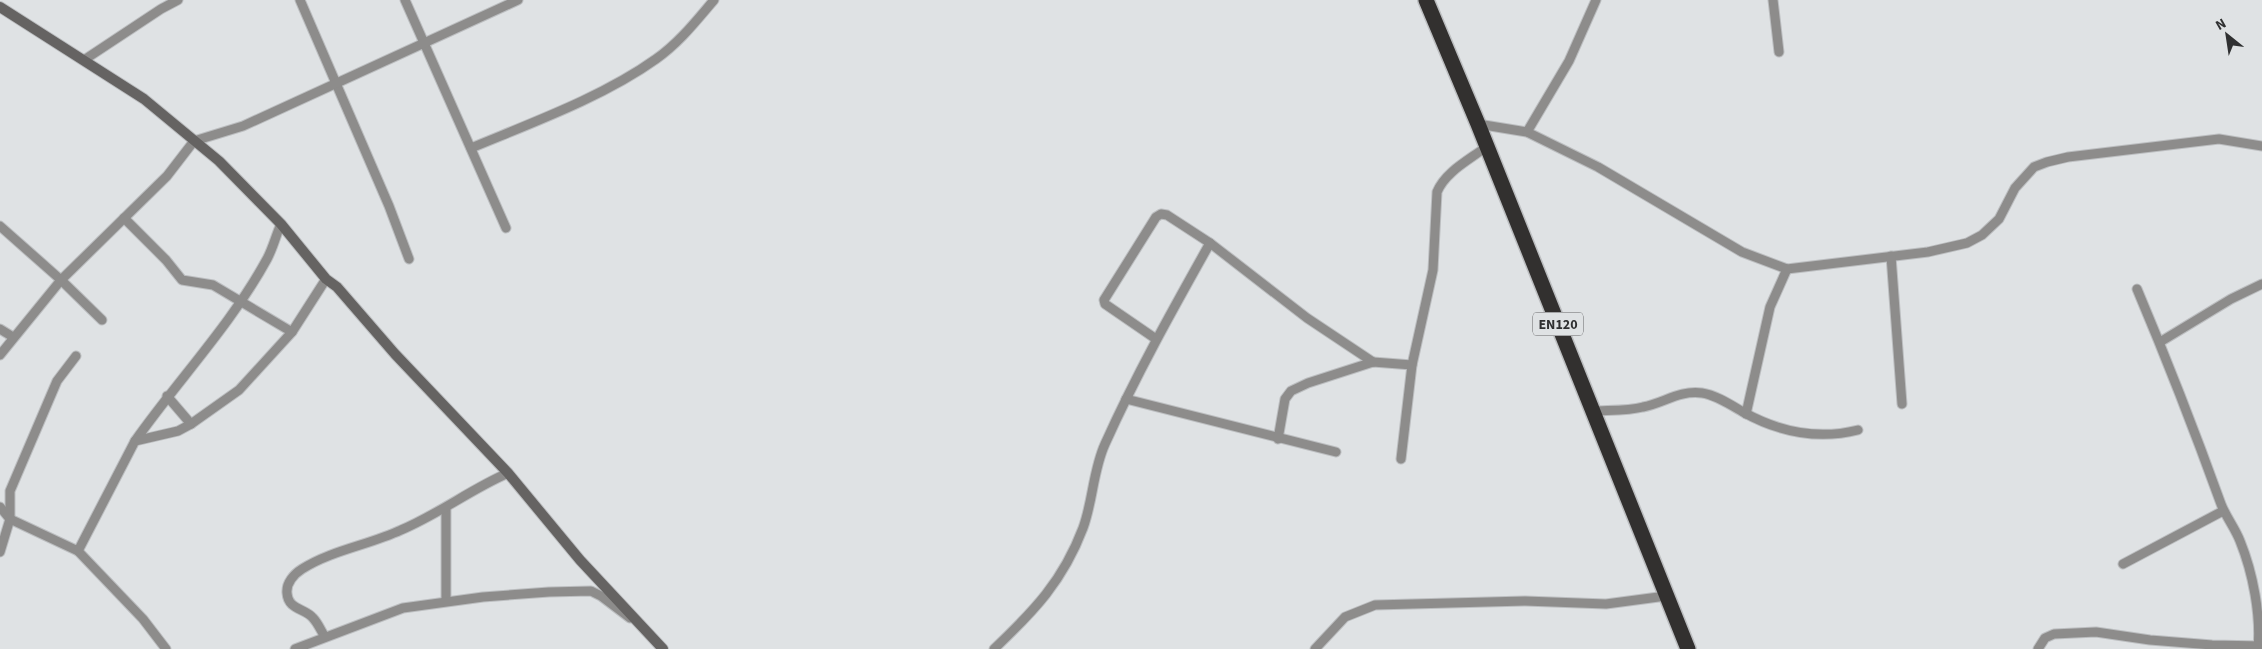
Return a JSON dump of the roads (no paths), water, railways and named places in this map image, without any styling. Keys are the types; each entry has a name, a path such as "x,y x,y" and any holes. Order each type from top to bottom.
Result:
{"highway":[{"name":"EN120","path":"1426,0 1478,124 1688,649"}],"street":[{"path":"84,60 178,0"},
{"path":"300,0 337,84 409,259"},
{"path":"404,0 506,228"},
{"path":"0,355 61,280 167,176 194,141 243,126 518,0"},
{"path":"471,148 610,86 656,60 678,41 714,0"},
{"path":"1527,132 1569,61 1596,0"},
{"path":"1773,0 1779,52"},
{"path":"0,7 144,99 219,161 281,224 326,279 337,288 395,354 508,473 580,560 663,649"},
{"path":"1478,124 1527,132 1598,167 1742,252 1786,269 1949,248 1967,243 1982,235 1999,219 2015,188 2034,167 2047,162 2068,157 2219,139 2262,146"},
{"path":"1402,459 1412,365 1433,270 1437,192 1440,184 1448,175 1486,147"},
{"path":"1156,339 1106,304 1104,300 1156,217 1161,214 1167,215 1210,243 1307,318 1373,362"},
{"path":"124,218 166,260 182,280 213,285 292,332"},
{"path":"78,551 134,441 241,302 268,258 281,224"},
{"path":"0,226 61,280 102,320"},
{"path":"994,649 1029,616 1050,591 1071,554 1083,527 1103,447 1156,339 1210,243"},
{"path":"1891,256 1902,404"},
{"path":"1746,414 1770,306 1786,269"},
{"path":"134,441 178,431 239,390 292,332 326,279"},
{"path":"2160,342 2231,299 2262,284"},
{"path":"2038,649 2045,638 2054,634 2096,632 2150,640 2259,648 2256,597 2249,566 2240,540 2223,511 2160,342 2137,288"},
{"path":"0,329 13,337"},
{"path":"0,552 10,519 10,491 56,381 76,356"},
{"path":"1278,439 1285,400 1291,391 1308,383 1373,362 1412,365"},
{"path":"1593,411 1643,408 1690,391 1705,393 1772,426 1792,432 1840,434 1858,430"},
{"path":"167,396 191,424"},
{"path":"1126,400 1336,452"},
{"path":"325,637 310,614 298,610 290,603 287,593 292,577 304,568 331,555 376,541 446,508 487,482 508,473"},
{"path":"0,507 10,519 78,551 143,619 166,649"},
{"path":"446,508 446,601"},
{"path":"2123,564 2223,511"},
{"path":"295,649 402,608 446,601 550,592 592,591 636,622"},
{"path":"1316,649 1345,617 1376,605 1525,601 1606,604 1666,596"}]}
